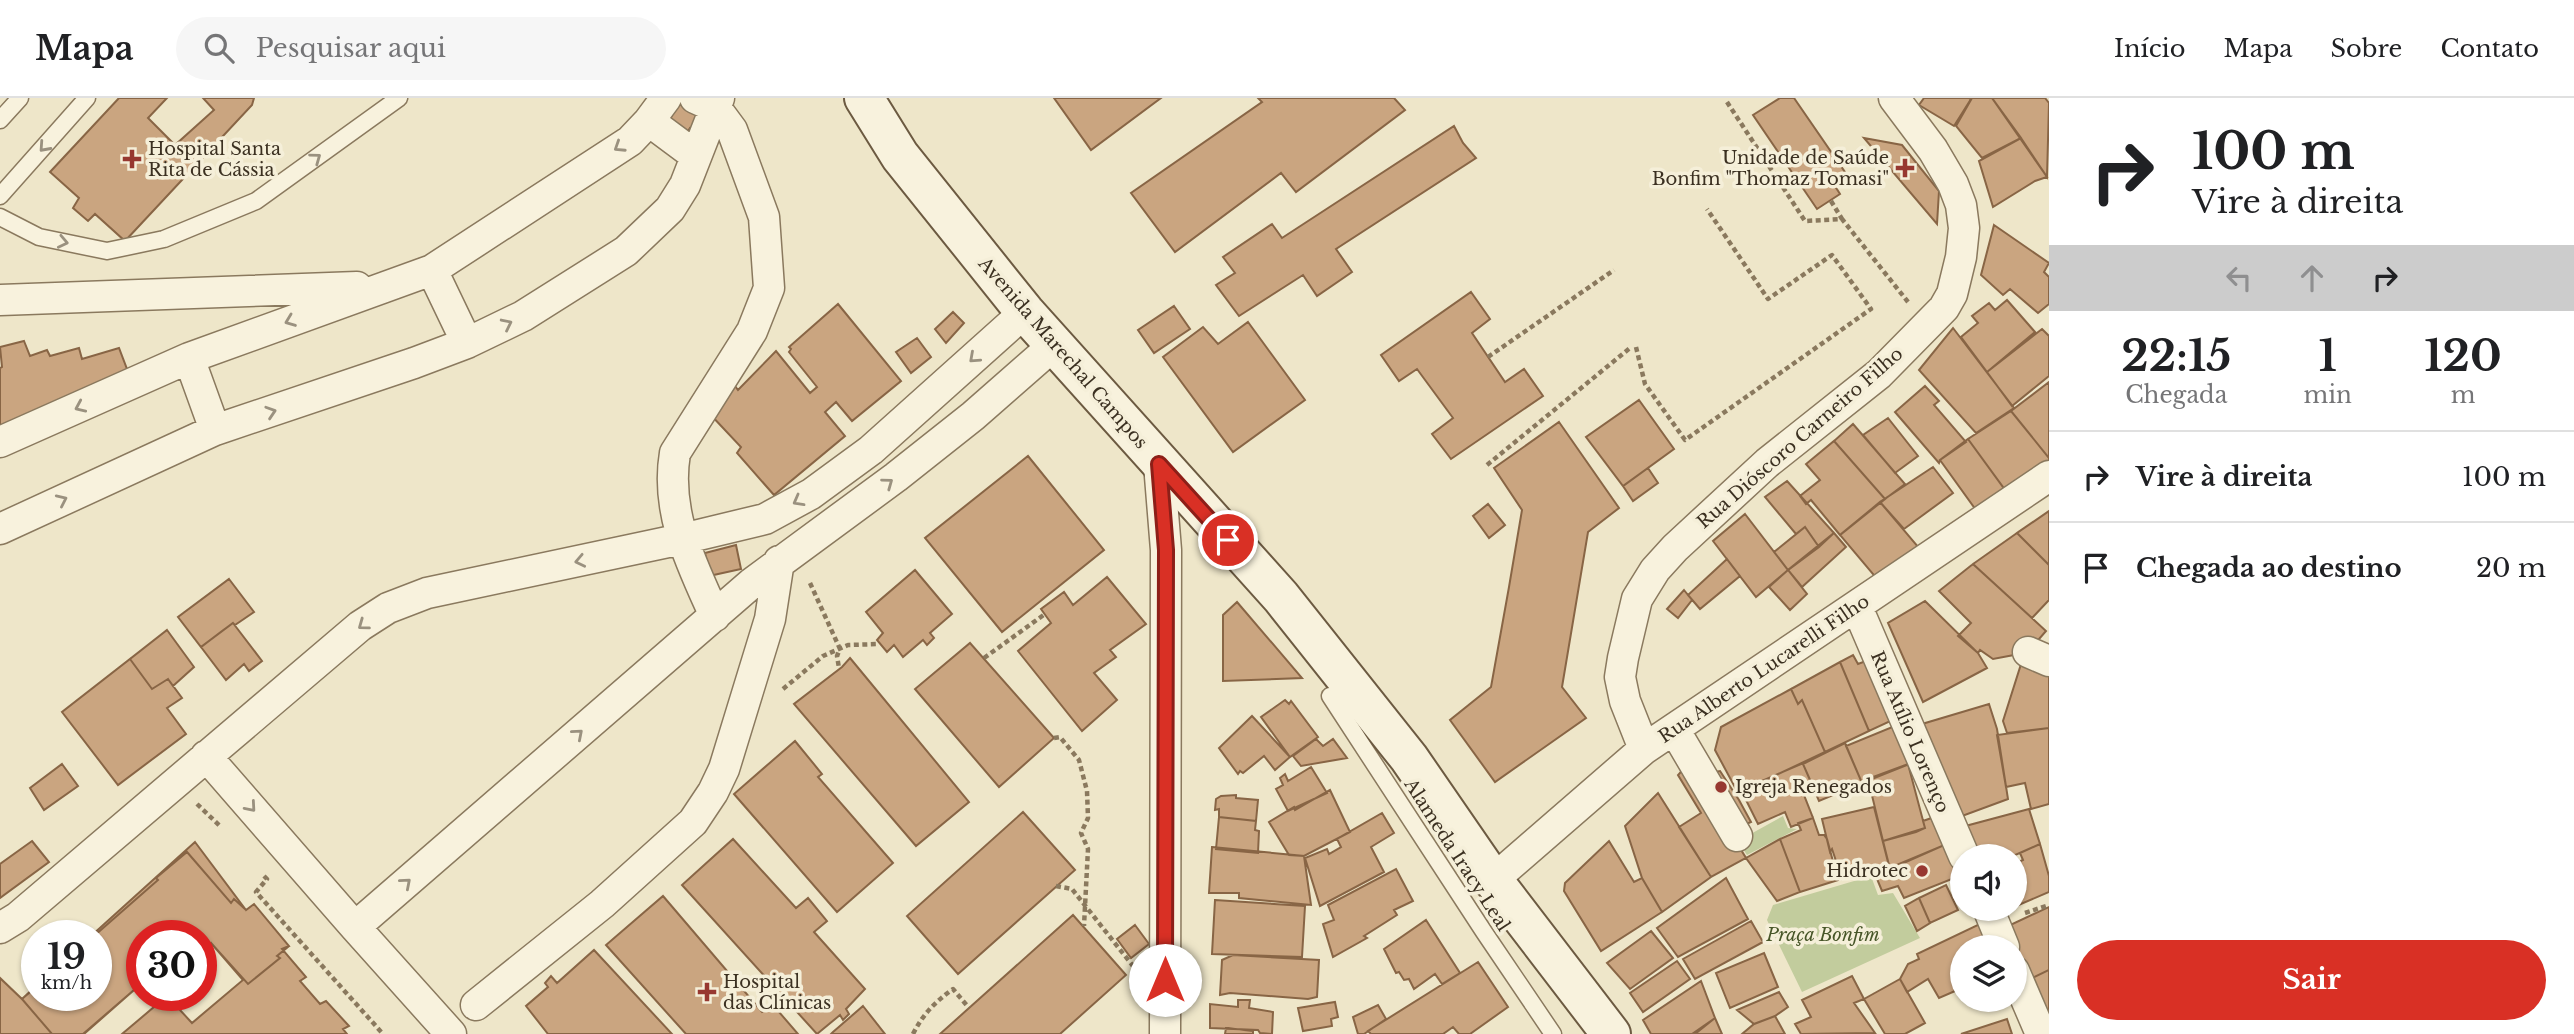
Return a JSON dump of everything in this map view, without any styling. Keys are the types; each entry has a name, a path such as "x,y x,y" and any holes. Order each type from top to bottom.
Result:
{"street":[{"name":"Avenida Marechal Campos","path":"864,98 900,156 1025,312 1281,597 1409,758 1493,880"},
{"name":"Rua Dióscoro Carneiro Filho","path":"1644,749 1625,701 1620,677 1637,599 1655,570 1675,548 1767,464 1880,374 1944,308 1952,295 1961,257 1964,228 1961,205 1953,184 1933,150 1894,98"},
{"path":"0,529 215,430 335,391 467,343 523,316 626,251 670,209 685,185 696,156 710,101"},
{"path":"710,101 732,130 764,218 769,288 752,331 676,453 672,475 673,501 682,540 715,615"},
{"path":"0,442 189,358 381,286 432,270 630,141 657,110 696,156"},
{"path":"432,270 467,343"},
{"path":"0,300 381,286"},
{"path":"0,928 18,917 360,626 388,608 427,593 682,540 765,519 811,494 871,450 1025,312"},
{"path":"355,927 715,615 787,556 973,416 1054,345"},
{"path":"189,358 215,430"},
{"path":"1159,464 1166,550 1165,1034"},
{"name":"Rua Alberto Lucarelli Filho","path":"1493,880 1644,749 2049,476"},
{"path":"476,1005 602,904 693,822 713,792 724,769 787,556"},
{"name":"Rua Atílio Lorenço","path":"1857,607 1959,844"},
{"path":"1674,729 1737,836"},
{"path":"206,756 451,1034"},
{"path":"1493,880 1611,1034"},
{"path":"2027,1001 2041,1034"}],"lane":[{"path":"0,120 20,98"},
{"path":"0,196 87,98"},
{"path":"0,217 39,237 107,251 164,239 256,201 399,98"},
{"name":"Alameda Iracy Leal","path":"1330,696 1483,932 1553,1034"}],"path":[{"path":"1727,102 1805,222 1842,219"},
{"path":"1830,201 1912,306 1955,281"},
{"path":"1486,465 1633,347 1645,384 1685,440 1871,309 1832,255 1768,299 1707,209"},
{"path":"1488,357 1614,270"},
{"path":"787,556 840,649"},
{"path":"984,658 1045,614"},
{"path":"739,719 775,695 823,656 848,645 879,643"},
{"path":"839,668 837,656 840,649"},
{"path":"1054,737 1060,737 1079,760 1087,791 1088,818 1081,833 1088,849 1084,926"},
{"path":"176,784 222,828"},
{"path":"258,869 267,879 256,892 383,1034"},
{"path":"1056,886 1072,889 1137,972"},
{"path":"913,1034 934,1002 953,989 969,1008"}],"green space":[{"path":"1783,816 1788,828 1797,829 1747,855 1738,841"},
{"name":"Praça Bonfim","path":"1871,876 1878,895 1893,893 1920,938 1802,992 1767,920 1773,905"}],"building":[{"name":"Hospital Santa Rita de Cássia","path":"119,98 167,98 148,118 175,145 214,110 203,98 254,98 252,105 125,241 95,214 88,221 73,208 79,198 50,172"},
{"path":"1054,98 1161,98 1091,150"},
{"path":"1258,98 1394,98 1405,110 1296,192 1281,173 1175,252 1131,193 1262,102"},
{"path":"1780,98 1794,98 1847,175 1833,183 1840,194 1817,209 1753,115"},
{"path":"1924,98 1971,99 1954,126 1919,105"},
{"path":"1972,98 1992,98 2021,138 1982,158 1956,126"},
{"path":"1992,98 2045,98 2049,103 2047,177"},
{"path":"676,101 703,117 694,129 690,128 687,133 669,123 672,115 668,113"},
{"path":"1454,126 1463,143 1476,158 1336,249 1352,272 1317,296 1303,275 1239,316 1216,285 1235,273 1223,257 1272,224 1282,238"},
{"name":"Unidade de Saúde Bonfim \"Thomaz Tomasi\"","path":"1864,138 1902,145 1939,191 1937,224"},
{"path":"2021,138 2047,177 2035,181 1993,207 1979,161"},
{"path":"1994,225 2049,263 2044,272 2049,277 2049,304 2038,313 2010,289 2003,295 1981,275"},
{"path":"1471,292 1490,319 1472,333 1505,382 1524,369 1543,396 1451,459 1432,434 1453,418 1417,369 1399,381 1381,355"},
{"path":"2007,300 2035,332 1987,372 1961,337 1978,323 1972,316 1989,303 1995,310"},
{"path":"838,304 901,381 852,421 836,402 825,412 845,436 774,495 737,453 741,447 709,413 729,378 738,390 776,351 810,393 817,387 789,352 789,347"},
{"path":"1174,306 1190,329 1154,353 1138,330"},
{"path":"953,312 964,323 946,343 935,329"},
{"path":"1248,322 1305,400 1233,452 1163,357 1203,327 1218,344"},
{"path":"1953,328 2014,408 1976,433 1919,370"},
{"path":"2042,329 2049,336 2049,376 2012,406 1987,372"},
{"path":"917,338 931,357 911,373 896,352"},
{"path":"24,341 30,356 47,350 50,356 79,348 82,359 119,348 130,377 0,428 0,347"},
{"path":"2049,382 2049,458 2011,411"},
{"path":"1925,386 1939,401 1934,405 1966,442 1939,463 1895,412"},
{"path":"1639,400 1674,449 1623,486 1586,437"},
{"path":"2011,411 2049,458 2049,471 2011,498 1968,439"},
{"path":"1888,418 1918,456 1895,473 1863,435"},
{"path":"1559,422 1619,508 1588,532 1562,687 1586,718 1495,782 1450,720 1491,687 1509,587 1522,510 1494,468"},
{"path":"1853,424 1905,484 1885,499 1834,441"},
{"path":"1968,439 2011,498 1981,517 1940,460"},
{"path":"1834,441 1885,499 1840,535 1811,500 1806,504 1800,496 1820,480 1806,464"},
{"path":"1028,456 1104,550 1002,632 925,538"},
{"path":"1933,467 1953,493 1904,529 1880,502"},
{"path":"1648,468 1658,483 1633,501 1623,486"},
{"path":"1787,481 1834,533 1819,547 1805,527 1796,534 1765,497"},
{"path":"1880,502 1925,555 1883,586 1840,535"},
{"path":"1488,504 1505,525 1489,538 1473,516"},
{"path":"2049,511 2049,565 2017,533"},
{"path":"1745,514 1788,570 1756,597 1713,541"},
{"path":"1805,527 1819,547 1788,570 1774,552"},
{"path":"1834,533 1846,547 1802,587 1788,570"},
{"path":"2017,533 2049,565 2049,600 2032,618 1973,564"},
{"path":"736,545 741,569 709,576 705,553"},
{"path":"1727,559 1740,576 1700,609 1688,595"},
{"path":"1973,564 2046,631 2033,646 2014,655 1993,659 1980,650 1978,653 1958,636 1971,623 1939,591"},
{"path":"915,570 952,614 930,633 934,638 927,645 923,640 903,657 894,645 887,652 877,640 883,633 866,612"},
{"path":"1788,570 1807,594 1790,610 1769,587"},
{"path":"1107,577 1146,624 1110,650 1116,657 1094,673 1117,700 1082,731 1018,651 1051,623 1041,609 1064,592 1073,605"},
{"path":"229,579 254,612 235,625 233,623 201,647 178,617"},
{"path":"1684,590 1692,600 1678,618 1667,609"},
{"path":"1925,601 1978,653 1987,668 1923,702 1888,623"},
{"path":"1237,602 1302,678 1223,681 1223,615"},
{"path":"233,623 262,661 249,671 244,664 226,680 201,647"},
{"path":"167,630 194,667 173,686 168,679 152,689 130,659"},
{"path":"970,643 1054,738 999,787 915,689"},
{"path":"1853,655 1858,664 1874,658 1897,718 1869,731 1840,662"},
{"path":"850,658 969,802 916,846 794,704"},
{"path":"130,659 152,689 168,679 182,698 167,708 186,734 118,785 62,712"},
{"path":"2022,661 2049,669 2049,728 2007,733 2003,721"},
{"path":"1840,662 1869,731 1825,752 1802,700 1798,704 1791,689"},
{"path":"1791,689 1798,704 1802,700 1825,752 1738,793 1715,750 1721,727"},
{"path":"1285,700 1289,704 1291,701 1318,737 1290,757 1261,717"},
{"path":"1989,704 1997,729 2008,799 1954,819 1922,724"},
{"path":"1252,716 1290,757 1275,770 1264,756 1238,774 1219,748"},
{"path":"1902,723 1917,761 1862,783 1846,746"},
{"path":"2049,728 2049,804 2031,809 2025,783 2006,787 1997,735"},
{"path":"1316,739 1323,746 1333,739 1347,758 1301,766 1293,756"},
{"path":"795,741 822,774 818,777 893,863 837,912 734,794"},
{"path":"1845,743 1862,783 1819,801 1803,764"},
{"path":"62,764 78,786 44,810 30,788"},
{"path":"1688,764 1746,858 1711,877 1679,827 1701,813 1678,775"},
{"path":"1801,764 1815,791 1804,795 1813,818 1791,827 1785,812 1758,824 1741,790"},
{"path":"1908,764 1925,828 1883,841 1868,779"},
{"path":"1311,767 1327,793 1288,811 1276,789 1283,785 1280,778 1285,774 1288,781"},
{"name":"Igreja Renegados","path":"1720,771 1751,822 1737,828 1703,774"},
{"path":"1330,790 1350,832 1304,856 1289,855 1269,822"},
{"path":"1658,793 1711,877 1662,912 1642,878 1625,826"},
{"path":"1236,795 1236,798 1258,800 1256,821 1219,817 1219,809 1215,810 1216,799"},
{"path":"1874,807 1889,866 1842,879 1832,849 1830,852 1822,819"},
{"path":"2029,809 2040,844 2027,850 2027,844 1965,844 1958,828"},
{"path":"1023,812 1075,870 958,974 907,916"},
{"path":"1382,813 1394,833 1371,847 1384,872 1320,906 1305,858 1327,849 1329,854 1341,847 1337,839"},
{"path":"1940,815 1949,843 1890,869 1883,841 1925,828 1923,821"},
{"path":"1219,817 1256,821 1255,830 1259,831 1258,853 1216,849"},
{"path":"1813,818 1819,835 1824,835 1827,839 1838,880 1800,892 1780,839 1801,830 1798,823"},
{"path":"733,839 796,908 808,898 827,921 814,932 865,989 846,1009 849,1014 843,1020 840,1015 817,1034 682,885"},
{"path":"1780,839 1800,892 1777,901 1746,858"},
{"path":"32,841 49,862 0,898 0,864"},
{"path":"1609,841 1634,882 1642,878 1662,912 1601,951 1564,891 1565,883"},
{"path":"195,842 246,910 254,904 289,946 282,949 306,977 300,981 320,1004 326,1001 349,1026 343,1029 347,1034 122,1034 149,1011 181,1011 192,1023 206,1011 217,1011 217,1002 243,980 217,950 217,920 126,920 126,997 112,1009 112,920 109,920"},
{"name":"Hidrotec","path":"1949,843 1950,845 1950,880 1904,898 1898,886 1882,891 1875,874"},
{"path":"2040,844 2049,876 2049,892 2027,901 2027,850"},
{"path":"1212,847 1304,856 1311,905 1239,898 1239,893 1209,893"},
{"path":"187,852 231,903 234,899 246,910 254,904 289,946 277,956 280,958 248,984 217,950 217,920 126,920 126,997 112,1009 112,920 158,880 156,878"},
{"path":"1396,869 1413,901 1394,910 1397,915 1364,936 1367,938 1333,957 1323,924 1334,920 1328,905"},
{"path":"1726,878 1748,919 1678,957 1657,928"},
{"path":"1946,885 1950,893 1950,914 1930,923 1919,898"},
{"path":"663,896 762,1012 773,1005 798,1034 686,1034 606,945"},
{"path":"1919,898 1930,923 1917,931 1905,906"},
{"path":"1215,900 1305,906 1302,957 1212,954"},
{"path":"2049,907 2049,970 2030,979 2027,972 2027,935 2010,935 2006,927 2019,921 2027,921 2027,917"},
{"path":"1073,915 1126,975 1060,1034 940,1034"},
{"path":"1426,920 1460,973 1442,984 1435,974 1414,989 1409,979 1404,980 1399,972 1396,973 1384,949"},
{"path":"1751,921 1763,942 1695,979 1683,959"},
{"path":"1986,921 1992,935 1957,935"},
{"path":"1135,925 1149,944 1131,958 1117,939"},
{"path":"1651,931 1673,958 1630,989 1607,963"},
{"path":"1950,938 1950,993 1939,998 1928,979 1907,992 1900,979 1908,964 1919,959 1917,954"},
{"path":"594,950 672,1034 548,1034 526,1006 548,987 545,983 551,976 557,983"},
{"path":"1764,953 1778,987 1730,1008 1716,973"},
{"path":"1233,955 1319,960 1317,997 1308,999 1230,993 1220,995 1222,960"},
{"path":"1677,961 1690,979 1643,1012 1630,993"},
{"path":"1478,962 1508,1007 1470,1034 1459,1034 1453,1027 1443,1034 1371,1034 1368,1031"},
{"path":"2049,970 2049,1015 2030,979"},
{"path":"1852,976 1864,999 1854,1003 1875,1033 1801,1034 1795,1024 1811,1017 1802,1000"},
{"path":"0,978 21,998 21,1011 110,1011 84,1034 0,1034"},
{"path":"1900,979 1925,1023 1905,1034 1885,1034 1864,999"},
{"path":"1701,981 1715,1018 1692,1034 1651,1034 1643,1020"},
{"path":"1779,992 1788,1007 1775,1016 1754,1024 1737,1010"},
{"path":"1238,1000 1250,1000 1249,1008 1273,1012 1272,1034 1260,1033 1258,1030 1210,1028 1210,1004 1238,1007"},
{"path":"1335,1002 1338,1017 1331,1019 1332,1026 1303,1031 1298,1008"},
{"path":"1378,1005 1386,1019 1364,1034 1358,1034 1353,1017"},
{"path":"863,1006 885,1034 831,1034 833,1032"},
{"path":"32,1011 110,1011 83,1034 52,1034"},
{"path":"1775,1016 1785,1034 1742,1034 1754,1024"},
{"path":"1715,1018 1722,1034 1695,1034"},
{"path":"2007,1019 2012,1034 1961,1034"},
{"path":"1226,1028 1253,1031 1253,1034 1225,1034"}],"place":[{"name":"Hospital Santa Rita de Cássia","path":"132,159"},
{"name":"Unidade de Saúde Bonfim \"Thomaz Tomasi\"","path":"1905,168"},
{"name":"Igreja Renegados","path":"1721,787"},
{"name":"Hidrotec","path":"1922,871"},
{"name":"Hospital das Clínicas","path":"707,992"}],"route":[{"path":"1165,980 1166,550 1159,464 1228,540"}]}
